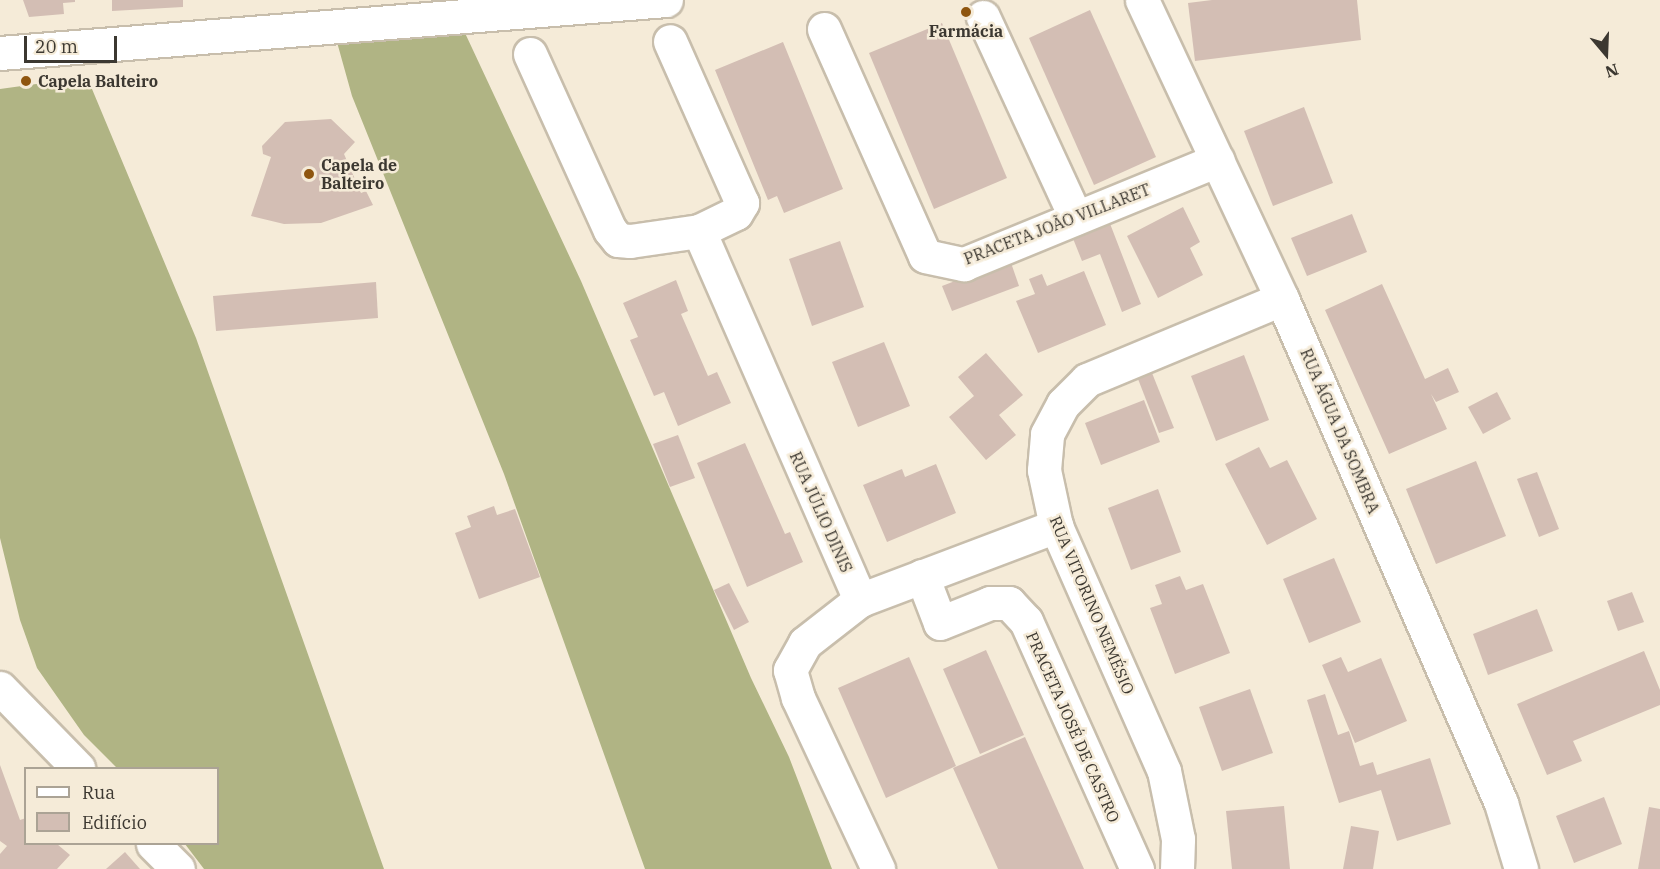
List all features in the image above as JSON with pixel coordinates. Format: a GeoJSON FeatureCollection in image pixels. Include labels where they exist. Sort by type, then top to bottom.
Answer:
{"type":"FeatureCollection","features":[{"type":"Feature","properties":{"kind":"street"},"geometry":{"type":"LineString","coordinates":[[0,53],[666,0]]}},
{"type":"Feature","properties":{"kind":"street","name":"RUA ÁGUA DA SOMBRA"},"geometry":{"type":"LineString","coordinates":[[1142,0],[1282,299],[1501,803],[1525,868]]}},
{"type":"Feature","properties":{"kind":"street"},"geometry":{"type":"LineString","coordinates":[[983,17],[1076,218]]}},
{"type":"Feature","properties":{"kind":"street","name":"PRACETA JOÃO VILLARET"},"geometry":{"type":"LineString","coordinates":[[825,29],[924,256],[964,264],[1216,160]]}},
{"type":"Feature","properties":{"kind":"street"},"geometry":{"type":"LineString","coordinates":[[530,54],[613,236],[624,242],[699,231],[736,213],[741,195],[670,41]]}},
{"type":"Feature","properties":{"kind":"street","name":"RUA JÚLIO DINIS"},"geometry":{"type":"LineString","coordinates":[[699,231],[860,600]]}},
{"type":"Feature","properties":{"kind":"street","name":"RUA VITORINO NEMÉSIO"},"geometry":{"type":"LineString","coordinates":[[1177,869],[1178,839],[1164,771],[1056,526],[1044,470],[1047,434],[1063,404],[1087,380],[1282,299]]}},
{"type":"Feature","properties":{"kind":"street"},"geometry":{"type":"LineString","coordinates":[[878,869],[798,698],[790,670],[805,643],[860,600],[1056,526]]}},
{"type":"Feature","properties":{"kind":"street","name":"PRACETA JOSÉ DE CASTRO"},"geometry":{"type":"LineString","coordinates":[[922,576],[940,623],[990,603],[1010,603],[1026,621],[1137,869]]}},
{"type":"Feature","properties":{"kind":"street"},"geometry":{"type":"LineString","coordinates":[[0,688],[77,767]]}},
{"type":"Feature","properties":{"kind":"street"},"geometry":{"type":"LineString","coordinates":[[155,845],[178,869]]}},
{"type":"Feature","properties":{"kind":"green space"},"geometry":{"type":"Polygon","coordinates":[[[465,33],[581,281],[751,678],[789,757],[832,869],[645,869],[504,474],[352,96],[335,35],[465,33]]]}},
{"type":"Feature","properties":{"kind":"green space"},"geometry":{"type":"Polygon","coordinates":[[[87,77],[196,338],[384,869],[204,869],[186,845],[219,845],[219,767],[116,767],[84,735],[37,668],[20,620],[0,538],[0,89],[87,77]]]}},
{"type":"Feature","properties":{"kind":"building"},"geometry":{"type":"Polygon","coordinates":[[[23,0],[75,0],[75,2],[63,3],[64,14],[29,17],[23,0]]]}},
{"type":"Feature","properties":{"kind":"building"},"geometry":{"type":"Polygon","coordinates":[[[112,0],[183,0],[183,7],[112,11],[112,0]]]}},
{"type":"Feature","properties":{"kind":"building"},"geometry":{"type":"Polygon","coordinates":[[[1212,0],[1357,0],[1361,40],[1195,61],[1188,3],[1212,0]]]}},
{"type":"Feature","properties":{"kind":"building"},"geometry":{"type":"Polygon","coordinates":[[[1090,10],[1156,157],[1094,185],[1029,38],[1090,10]]]}},
{"type":"Feature","properties":{"kind":"building"},"geometry":{"type":"Polygon","coordinates":[[[942,23],[1007,178],[934,209],[869,53],[942,23]]]}},
{"type":"Feature","properties":{"kind":"building"},"geometry":{"type":"Polygon","coordinates":[[[783,42],[843,189],[784,213],[777,196],[768,200],[715,70],[783,42]]]}},
{"type":"Feature","properties":{"kind":"building"},"geometry":{"type":"Polygon","coordinates":[[[1304,107],[1333,183],[1273,206],[1244,131],[1304,107]]]}},
{"type":"Feature","properties":{"kind":"building","name":"Capela de Balteiro"},"geometry":{"type":"Polygon","coordinates":[[[331,119],[355,142],[344,154],[361,193],[366,191],[373,205],[321,223],[284,224],[251,216],[271,157],[263,154],[262,146],[285,122],[331,119]]]}},
{"type":"Feature","properties":{"kind":"building"},"geometry":{"type":"Polygon","coordinates":[[[1183,207],[1200,242],[1190,248],[1203,275],[1158,298],[1127,236],[1183,207]]]}},
{"type":"Feature","properties":{"kind":"building"},"geometry":{"type":"Polygon","coordinates":[[[1352,214],[1367,252],[1307,276],[1291,238],[1352,214]]]}},
{"type":"Feature","properties":{"kind":"building"},"geometry":{"type":"Polygon","coordinates":[[[1109,221],[1141,304],[1122,312],[1100,254],[1082,261],[1072,236],[1109,221]]]}},
{"type":"Feature","properties":{"kind":"building"},"geometry":{"type":"Polygon","coordinates":[[[840,241],[864,307],[812,326],[789,259],[840,241]]]}},
{"type":"Feature","properties":{"kind":"building"},"geometry":{"type":"Polygon","coordinates":[[[1010,260],[1019,286],[952,311],[942,286],[1010,260]]]}},
{"type":"Feature","properties":{"kind":"building"},"geometry":{"type":"Polygon","coordinates":[[[1084,271],[1106,325],[1038,353],[1016,301],[1035,294],[1029,279],[1042,274],[1047,286],[1084,271]]]}},
{"type":"Feature","properties":{"kind":"building"},"geometry":{"type":"Polygon","coordinates":[[[676,280],[688,311],[681,314],[708,376],[717,372],[731,403],[678,426],[664,392],[654,396],[630,340],[638,337],[623,303],[676,280]]]}},
{"type":"Feature","properties":{"kind":"building"},"geometry":{"type":"Polygon","coordinates":[[[376,282],[378,318],[216,331],[213,296],[376,282]]]}},
{"type":"Feature","properties":{"kind":"building"},"geometry":{"type":"Polygon","coordinates":[[[1382,284],[1425,379],[1448,368],[1459,392],[1436,402],[1431,394],[1447,429],[1389,454],[1325,310],[1382,284]]]}},
{"type":"Feature","properties":{"kind":"building"},"geometry":{"type":"Polygon","coordinates":[[[884,342],[910,406],[858,427],[832,362],[884,342]]]}},
{"type":"Feature","properties":{"kind":"building"},"geometry":{"type":"Polygon","coordinates":[[[986,353],[1023,395],[999,415],[1016,435],[986,460],[949,417],[974,396],[958,377],[986,353]]]}},
{"type":"Feature","properties":{"kind":"building"},"geometry":{"type":"Polygon","coordinates":[[[1244,355],[1269,420],[1216,441],[1191,376],[1244,355]]]}},
{"type":"Feature","properties":{"kind":"building"},"geometry":{"type":"Polygon","coordinates":[[[1152,373],[1174,428],[1159,433],[1138,379],[1152,373]]]}},
{"type":"Feature","properties":{"kind":"building"},"geometry":{"type":"Polygon","coordinates":[[[1497,392],[1511,419],[1483,434],[1468,407],[1497,392]]]}},
{"type":"Feature","properties":{"kind":"building"},"geometry":{"type":"Polygon","coordinates":[[[1144,400],[1160,442],[1101,465],[1085,423],[1144,400]]]}},
{"type":"Feature","properties":{"kind":"building"},"geometry":{"type":"Polygon","coordinates":[[[678,435],[695,478],[670,487],[653,444],[678,435]]]}},
{"type":"Feature","properties":{"kind":"building"},"geometry":{"type":"Polygon","coordinates":[[[745,443],[785,534],[790,532],[803,562],[747,587],[697,463],[745,443]]]}},
{"type":"Feature","properties":{"kind":"building"},"geometry":{"type":"Polygon","coordinates":[[[1259,447],[1270,468],[1287,460],[1317,519],[1267,545],[1225,464],[1259,447]]]}},
{"type":"Feature","properties":{"kind":"building"},"geometry":{"type":"Polygon","coordinates":[[[1476,461],[1506,536],[1436,564],[1406,489],[1476,461]]]}},
{"type":"Feature","properties":{"kind":"building"},"geometry":{"type":"Polygon","coordinates":[[[936,464],[956,513],[887,542],[863,485],[902,469],[905,477],[936,464]]]}},
{"type":"Feature","properties":{"kind":"building"},"geometry":{"type":"Polygon","coordinates":[[[1537,472],[1559,529],[1539,537],[1517,479],[1537,472]]]}},
{"type":"Feature","properties":{"kind":"building"},"geometry":{"type":"Polygon","coordinates":[[[1158,489],[1181,552],[1131,570],[1108,508],[1158,489]]]}},
{"type":"Feature","properties":{"kind":"building"},"geometry":{"type":"Polygon","coordinates":[[[494,506],[497,515],[515,509],[540,577],[479,599],[455,533],[471,527],[467,516],[494,506]]]}},
{"type":"Feature","properties":{"kind":"building"},"geometry":{"type":"Polygon","coordinates":[[[1334,558],[1361,622],[1309,643],[1283,579],[1334,558]]]}},
{"type":"Feature","properties":{"kind":"building"},"geometry":{"type":"Polygon","coordinates":[[[1180,576],[1186,590],[1203,584],[1230,653],[1175,674],[1150,608],[1162,604],[1155,585],[1180,576]]]}},
{"type":"Feature","properties":{"kind":"building"},"geometry":{"type":"Polygon","coordinates":[[[729,583],[749,622],[734,630],[714,590],[729,583]]]}},
{"type":"Feature","properties":{"kind":"building"},"geometry":{"type":"Polygon","coordinates":[[[1632,592],[1644,622],[1618,631],[1607,601],[1632,592]]]}},
{"type":"Feature","properties":{"kind":"building"},"geometry":{"type":"Polygon","coordinates":[[[1537,609],[1553,651],[1488,675],[1473,634],[1537,609]]]}},
{"type":"Feature","properties":{"kind":"building"},"geometry":{"type":"Polygon","coordinates":[[[986,650],[1024,735],[980,754],[943,669],[986,650]]]}},
{"type":"Feature","properties":{"kind":"building"},"geometry":{"type":"Polygon","coordinates":[[[1644,651],[1660,690],[1660,705],[1573,741],[1582,761],[1547,775],[1517,704],[1644,651]]]}},
{"type":"Feature","properties":{"kind":"building"},"geometry":{"type":"Polygon","coordinates":[[[909,657],[956,766],[886,798],[838,688],[909,657]]]}},
{"type":"Feature","properties":{"kind":"building"},"geometry":{"type":"Polygon","coordinates":[[[1341,657],[1348,672],[1381,658],[1407,721],[1355,743],[1322,665],[1341,657]]]}},
{"type":"Feature","properties":{"kind":"building"},"geometry":{"type":"Polygon","coordinates":[[[1250,689],[1273,753],[1222,771],[1199,707],[1250,689]]]}},
{"type":"Feature","properties":{"kind":"building"},"geometry":{"type":"Polygon","coordinates":[[[1325,694],[1338,735],[1349,731],[1360,766],[1373,762],[1377,775],[1430,758],[1451,824],[1397,841],[1381,790],[1339,803],[1307,700],[1325,694]]]}},
{"type":"Feature","properties":{"kind":"building"},"geometry":{"type":"Polygon","coordinates":[[[1025,737],[1084,869],[998,869],[953,768],[1025,737]]]}},
{"type":"Feature","properties":{"kind":"building"},"geometry":{"type":"Polygon","coordinates":[[[0,765],[20,820],[24,819],[24,845],[58,845],[70,855],[57,869],[0,869],[0,854],[7,846],[0,841],[0,765]]]}},
{"type":"Feature","properties":{"kind":"building"},"geometry":{"type":"Polygon","coordinates":[[[1604,797],[1622,844],[1574,863],[1556,816],[1604,797]]]}},
{"type":"Feature","properties":{"kind":"building"},"geometry":{"type":"Polygon","coordinates":[[[1284,806],[1290,869],[1232,869],[1226,811],[1284,806]]]}},
{"type":"Feature","properties":{"kind":"building"},"geometry":{"type":"Polygon","coordinates":[[[1649,807],[1660,809],[1660,869],[1638,869],[1649,807]]]}},
{"type":"Feature","properties":{"kind":"building"},"geometry":{"type":"Polygon","coordinates":[[[1351,826],[1379,831],[1373,869],[1343,869],[1351,826]]]}},
{"type":"Feature","properties":{"kind":"building"},"geometry":{"type":"Polygon","coordinates":[[[125,852],[140,869],[106,869],[125,852]]]}},
{"type":"Feature","properties":{"kind":"place","name":"Farmácia"},"geometry":{"type":"Point","coordinates":[966,12]}},
{"type":"Feature","properties":{"kind":"place","name":"Capela Balteiro"},"geometry":{"type":"Point","coordinates":[26,81]}},
{"type":"Feature","properties":{"kind":"place","name":"Capela de Balteiro"},"geometry":{"type":"Point","coordinates":[309,174]}}]}
